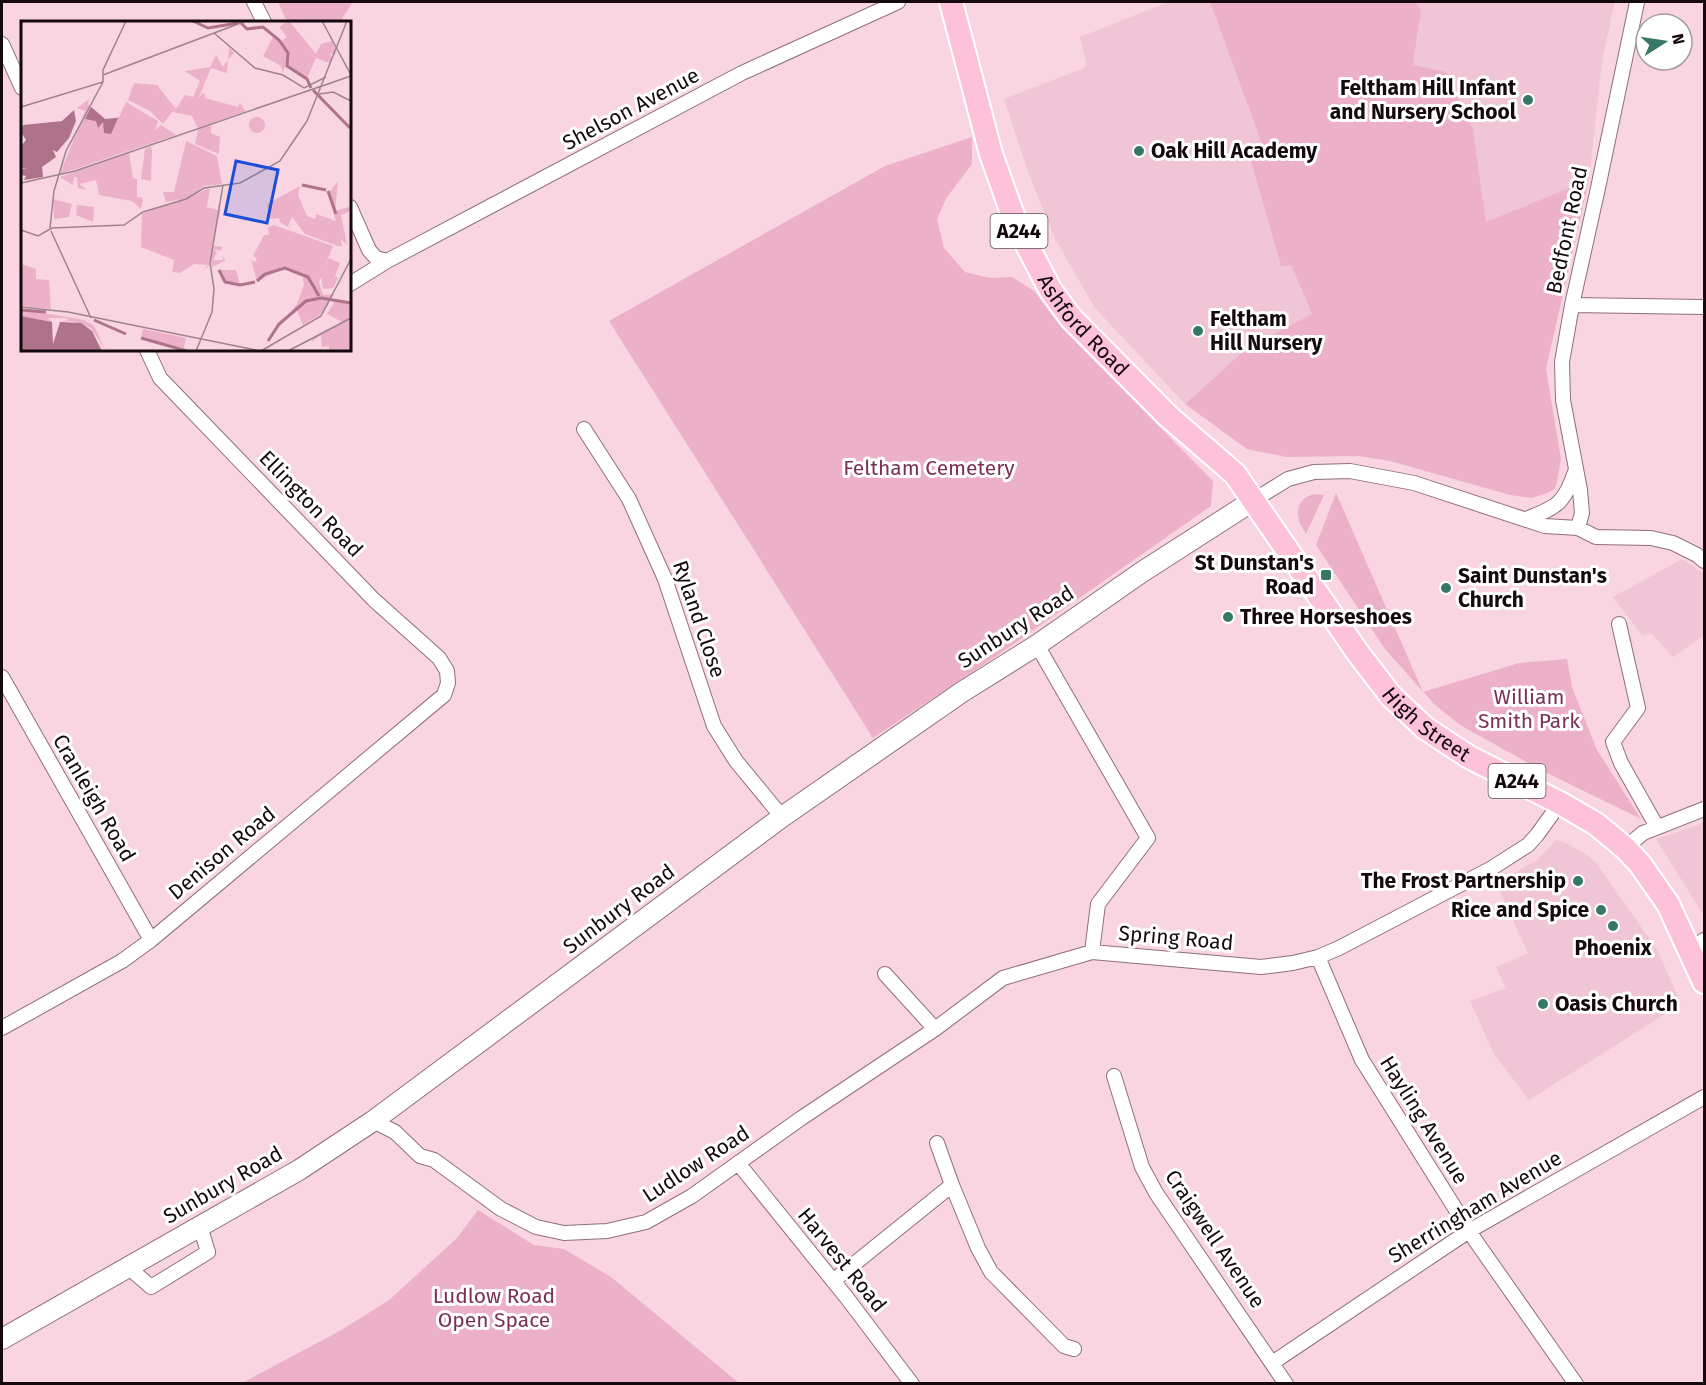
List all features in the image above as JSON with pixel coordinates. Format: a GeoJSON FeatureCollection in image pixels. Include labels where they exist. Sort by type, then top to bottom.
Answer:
{"type":"FeatureCollection","features":[{"type":"Feature","properties":{"kind":"main road","name":"Ashford Road"},"geometry":{"type":"LineString","coordinates":[[951,2],[974,94],[999,177],[1016,224],[1050,289],[1071,318],[1106,355],[1168,416],[1231,468],[1254,500]]}},
{"type":"Feature","properties":{"kind":"main road","name":"High Street"},"geometry":{"type":"LineString","coordinates":[[1254,500],[1358,653],[1391,696],[1425,728],[1469,757],[1560,803],[1596,825],[1625,848],[1640,864],[1697,944],[1704,982]]}},
{"type":"Feature","properties":{"kind":"street"},"geometry":{"type":"LineString","coordinates":[[254,2],[264,21]]}},
{"type":"Feature","properties":{"kind":"street","name":"Shelson Avenue"},"geometry":{"type":"LineString","coordinates":[[351,283],[387,261],[742,73],[898,2]]}},
{"type":"Feature","properties":{"kind":"street","name":"Bedfont Road"},"geometry":{"type":"LineString","coordinates":[[1576,470],[1563,400],[1565,337],[1637,2]]}},
{"type":"Feature","properties":{"kind":"street"},"geometry":{"type":"LineString","coordinates":[[2,44],[21,86]]}},
{"type":"Feature","properties":{"kind":"street"},"geometry":{"type":"LineString","coordinates":[[351,209],[369,250],[376,258],[387,261]]}},
{"type":"Feature","properties":{"kind":"street"},"geometry":{"type":"LineString","coordinates":[[1572,305],[1704,307]]}},
{"type":"Feature","properties":{"kind":"street","name":"Ellington Road"},"geometry":{"type":"LineString","coordinates":[[147,351],[160,378],[374,600],[439,658],[447,671],[448,682]]}},
{"type":"Feature","properties":{"kind":"street","name":"Ryland Close"},"geometry":{"type":"LineString","coordinates":[[584,429],[629,499],[664,579],[714,726],[736,761],[783,817]]}},
{"type":"Feature","properties":{"kind":"street"},"geometry":{"type":"LineString","coordinates":[[1526,519],[1549,510],[1560,502],[1569,489],[1576,470]]}},
{"type":"Feature","properties":{"kind":"street"},"geometry":{"type":"LineString","coordinates":[[1576,470],[1582,513],[1578,528]]}},
{"type":"Feature","properties":{"kind":"street"},"geometry":{"type":"LineString","coordinates":[[1254,500],[1287,479],[1314,472],[1350,471],[1414,483],[1545,526],[1578,528],[1596,537],[1651,537],[1673,543],[1704,561]]}},
{"type":"Feature","properties":{"kind":"street","name":"Sunbury Road"},"geometry":{"type":"LineString","coordinates":[[2,1339],[298,1170],[373,1121],[783,817],[962,692],[1254,500]]}},
{"type":"Feature","properties":{"kind":"street"},"geometry":{"type":"LineString","coordinates":[[1619,624],[1638,708],[1613,742],[1657,826]]}},
{"type":"Feature","properties":{"kind":"street","name":"Spring Road"},"geometry":{"type":"LineString","coordinates":[[1036,645],[1148,838],[1098,904],[1092,952],[1261,967],[1318,957],[1492,868],[1528,845],[1560,803]]}},
{"type":"Feature","properties":{"kind":"street","name":"Cranleigh Road"},"geometry":{"type":"LineString","coordinates":[[2,677],[151,940]]}},
{"type":"Feature","properties":{"kind":"street","name":"Denison Road"},"geometry":{"type":"LineString","coordinates":[[2,1028],[122,961],[151,940],[444,695],[448,682]]}},
{"type":"Feature","properties":{"kind":"street"},"geometry":{"type":"LineString","coordinates":[[1625,848],[1638,836],[1657,826],[1704,808]]}},
{"type":"Feature","properties":{"kind":"street","name":"Ludlow Road"},"geometry":{"type":"LineString","coordinates":[[373,1121],[395,1132],[420,1156],[434,1160],[501,1209],[536,1227],[564,1233],[607,1231],[646,1222],[692,1196],[800,1119],[935,1029],[1003,978],[1092,952]]}},
{"type":"Feature","properties":{"kind":"street","name":"Hayling Avenue"},"geometry":{"type":"LineString","coordinates":[[1318,957],[1362,1060],[1469,1231],[1576,1383]]}},
{"type":"Feature","properties":{"kind":"street"},"geometry":{"type":"LineString","coordinates":[[885,974],[935,1029]]}},
{"type":"Feature","properties":{"kind":"street","name":"Craigwell Avenue"},"geometry":{"type":"LineString","coordinates":[[1114,1076],[1142,1167],[1156,1193],[1286,1383]]}},
{"type":"Feature","properties":{"kind":"street","name":"Sherringham Avenue"},"geometry":{"type":"LineString","coordinates":[[1272,1363],[1469,1231],[1704,1097]]}},
{"type":"Feature","properties":{"kind":"street"},"geometry":{"type":"LineString","coordinates":[[937,1143],[978,1248],[991,1272],[1064,1346],[1074,1349]]}},
{"type":"Feature","properties":{"kind":"street","name":"Harvest Road"},"geometry":{"type":"LineString","coordinates":[[738,1163],[912,1383]]}},
{"type":"Feature","properties":{"kind":"street"},"geometry":{"type":"LineString","coordinates":[[833,1281],[952,1185]]}},
{"type":"Feature","properties":{"kind":"street"},"geometry":{"type":"LineString","coordinates":[[128,1267],[151,1287],[208,1252],[200,1226]]}},
{"type":"Feature","properties":{"kind":"shaded area","name":"Oak Hill Academy"},"geometry":{"type":"Polygon","coordinates":[[[1168,2],[1210,2],[1262,144],[1250,158],[1281,265],[1291,265],[1312,314],[1247,348],[1185,404],[1095,308],[1055,239],[1027,169],[1004,99],[1084,68],[1086,64],[1080,37],[1168,2]]]}},
{"type":"Feature","properties":{"kind":"shaded area","name":"Feltham Hill Infant and Nursery School"},"geometry":{"type":"Polygon","coordinates":[[[1416,2],[1615,2],[1602,61],[1589,180],[1486,223],[1473,129],[1413,66],[1421,11],[1416,2]]]}},
{"type":"Feature","properties":{"kind":"shaded area"},"geometry":{"type":"Polygon","coordinates":[[[1682,559],[1704,574],[1704,635],[1673,657],[1652,634],[1642,635],[1613,597],[1682,559]]]}},
{"type":"Feature","properties":{"kind":"shaded area"},"geometry":{"type":"Polygon","coordinates":[[[1704,823],[1704,916],[1656,839],[1704,823]]]}},
{"type":"Feature","properties":{"kind":"shaded area"},"geometry":{"type":"Polygon","coordinates":[[[1556,840],[1586,854],[1597,864],[1658,951],[1681,1004],[1529,1100],[1494,1054],[1470,1001],[1506,988],[1496,967],[1528,953],[1496,883],[1537,860],[1556,840]]]}},
{"type":"Feature","properties":{"kind":"green space"},"geometry":{"type":"Polygon","coordinates":[[[278,2],[353,2],[341,21],[287,21],[278,2]]]}},
{"type":"Feature","properties":{"kind":"green space"},"geometry":{"type":"Polygon","coordinates":[[[1210,2],[1416,2],[1421,11],[1413,65],[1446,72],[1473,129],[1486,222],[1589,180],[1546,369],[1561,459],[1555,488],[1550,492],[1532,498],[1510,495],[1390,461],[1359,456],[1286,457],[1247,449],[1185,404],[1247,348],[1312,314],[1291,265],[1281,266],[1250,158],[1262,144],[1210,2]]]}},
{"type":"Feature","properties":{"kind":"green space","name":"Feltham Cemetery"},"geometry":{"type":"Polygon","coordinates":[[[972,137],[972,164],[947,197],[937,219],[944,248],[965,272],[990,278],[1012,277],[1034,291],[1061,327],[1213,481],[1211,506],[992,659],[873,738],[609,321],[885,166],[972,137]]]}},
{"type":"Feature","properties":{"kind":"green space"},"geometry":{"type":"Polygon","coordinates":[[[1336,493],[1423,691],[1385,649],[1316,545],[1336,493]]]}},
{"type":"Feature","properties":{"kind":"green space"},"geometry":{"type":"Polygon","coordinates":[[[1315,494],[1324,495],[1306,534],[1301,526],[1298,511],[1306,497],[1315,494]]]}},
{"type":"Feature","properties":{"kind":"green space","name":"William Smith Park"},"geometry":{"type":"Polygon","coordinates":[[[1567,659],[1572,687],[1597,750],[1641,819],[1537,768],[1460,725],[1423,692],[1519,663],[1567,659]]]}},
{"type":"Feature","properties":{"kind":"green space","name":"Ludlow Road Open Space"},"geometry":{"type":"Polygon","coordinates":[[[478,1210],[534,1245],[564,1249],[611,1277],[739,1383],[242,1383],[336,1333],[388,1301],[457,1238],[478,1210]]]}},
{"type":"Feature","properties":{"kind":"place","name":"Feltham Hill Infant and Nursery School"},"geometry":{"type":"Point","coordinates":[1528,100]}},
{"type":"Feature","properties":{"kind":"place","name":"Oak Hill Academy"},"geometry":{"type":"Point","coordinates":[1139,151]}},
{"type":"Feature","properties":{"kind":"place","name":"Feltham Hill Nursery"},"geometry":{"type":"Point","coordinates":[1198,331]}},
{"type":"Feature","properties":{"kind":"place","name":"St Dunstan's Road"},"geometry":{"type":"Point","coordinates":[1326,575]}},
{"type":"Feature","properties":{"kind":"place","name":"Saint Dunstan's Church"},"geometry":{"type":"Point","coordinates":[1446,588]}},
{"type":"Feature","properties":{"kind":"place","name":"Three Horseshoes"},"geometry":{"type":"Point","coordinates":[1228,617]}},
{"type":"Feature","properties":{"kind":"place","name":"The Frost Partnership"},"geometry":{"type":"Point","coordinates":[1578,881]}},
{"type":"Feature","properties":{"kind":"place","name":"Rice and Spice"},"geometry":{"type":"Point","coordinates":[1601,910]}},
{"type":"Feature","properties":{"kind":"place","name":"Phoenix"},"geometry":{"type":"Point","coordinates":[1613,926]}},
{"type":"Feature","properties":{"kind":"place","name":"Oasis Church"},"geometry":{"type":"Point","coordinates":[1543,1004]}}]}
